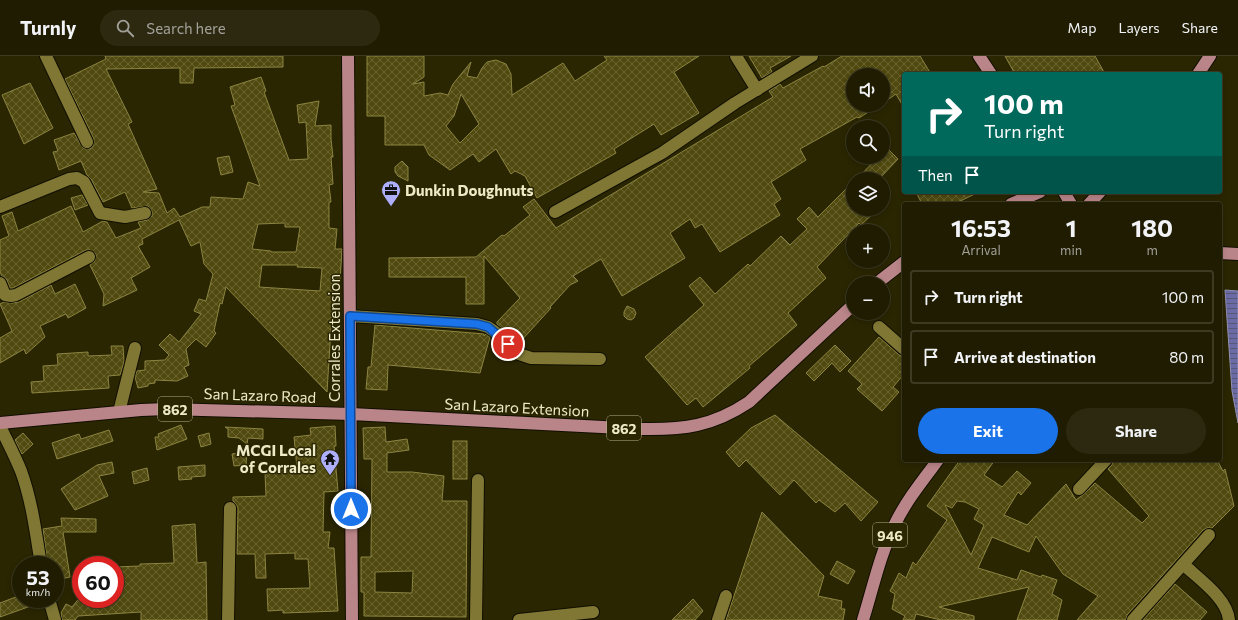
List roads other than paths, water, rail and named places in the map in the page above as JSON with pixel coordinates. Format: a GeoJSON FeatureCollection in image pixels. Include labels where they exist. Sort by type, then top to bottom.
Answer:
{"type":"FeatureCollection","features":[{"type":"Feature","properties":{"kind":"main road","name":"Corrales Extension"},"geometry":{"type":"LineString","coordinates":[[348,56],[352,620]]}},
{"type":"Feature","properties":{"kind":"main road"},"geometry":{"type":"LineString","coordinates":[[979,56],[989,72]]}},
{"type":"Feature","properties":{"kind":"main road"},"geometry":{"type":"LineString","coordinates":[[1199,72],[1210,56]]}},
{"type":"Feature","properties":{"kind":"main road"},"geometry":{"type":"LineString","coordinates":[[1016,202],[1035,194]]}},
{"type":"Feature","properties":{"kind":"main road"},"geometry":{"type":"LineString","coordinates":[[1091,202],[1098,194]]}},
{"type":"Feature","properties":{"kind":"main road"},"geometry":{"type":"LineString","coordinates":[[1222,253],[1238,254]]}},
{"type":"Feature","properties":{"kind":"main road"},"geometry":{"type":"LineString","coordinates":[[886,276],[902,264]]}},
{"type":"Feature","properties":{"kind":"main road","name":"San Lazaro Extension"},"geometry":{"type":"LineString","coordinates":[[351,414],[641,429],[681,429],[717,420],[749,402],[846,312]]}},
{"type":"Feature","properties":{"kind":"main road","name":"San Lazaro Road"},"geometry":{"type":"LineString","coordinates":[[0,425],[119,412],[167,409],[351,414]]}},
{"type":"Feature","properties":{"kind":"main road","name":"946"},"geometry":{"type":"LineString","coordinates":[[866,619],[886,546],[895,524],[906,504],[937,462]]}},
{"type":"Feature","properties":{"kind":"street"},"geometry":{"type":"LineString","coordinates":[[46,56],[87,142]]}},
{"type":"Feature","properties":{"kind":"street"},"geometry":{"type":"LineString","coordinates":[[736,56],[756,90]]}},
{"type":"Feature","properties":{"kind":"street"},"geometry":{"type":"LineString","coordinates":[[555,212],[662,153],[734,103],[812,56]]}},
{"type":"Feature","properties":{"kind":"street"},"geometry":{"type":"LineString","coordinates":[[0,207],[69,179],[77,178],[84,182],[100,213],[125,217],[144,213]]}},
{"type":"Feature","properties":{"kind":"street"},"geometry":{"type":"LineString","coordinates":[[0,283],[5,295],[16,295],[89,257]]}},
{"type":"Feature","properties":{"kind":"street"},"geometry":{"type":"LineString","coordinates":[[350,316],[477,324],[488,327],[498,334],[519,354],[531,358],[600,359]]}},
{"type":"Feature","properties":{"kind":"street"},"geometry":{"type":"LineString","coordinates":[[878,327],[902,347]]}},
{"type":"Feature","properties":{"kind":"street"},"geometry":{"type":"LineString","coordinates":[[119,412],[135,348]]}},
{"type":"Feature","properties":{"kind":"street"},"geometry":{"type":"LineString","coordinates":[[0,425],[21,471],[27,490],[40,556]]}},
{"type":"Feature","properties":{"kind":"street"},"geometry":{"type":"LineString","coordinates":[[1078,488],[1104,462]]}},
{"type":"Feature","properties":{"kind":"street"},"geometry":{"type":"LineString","coordinates":[[476,620],[478,480]]}},
{"type":"Feature","properties":{"kind":"street"},"geometry":{"type":"LineString","coordinates":[[228,620],[230,508]]}},
{"type":"Feature","properties":{"kind":"street"},"geometry":{"type":"LineString","coordinates":[[1133,620],[1209,535]]}},
{"type":"Feature","properties":{"kind":"street"},"geometry":{"type":"LineString","coordinates":[[1183,564],[1222,600],[1227,610],[1229,620]]}},
{"type":"Feature","properties":{"kind":"street"},"geometry":{"type":"LineString","coordinates":[[718,620],[726,596]]}},
{"type":"Feature","properties":{"kind":"street"},"geometry":{"type":"LineString","coordinates":[[52,608],[55,620]]}},
{"type":"Feature","properties":{"kind":"street"},"geometry":{"type":"LineString","coordinates":[[519,620],[593,612]]}},
{"type":"Feature","properties":{"kind":"water"},"geometry":{"type":"Polygon","coordinates":[[[1225,290],[1238,291],[1238,423],[1232,391],[1225,290]]]}},
{"type":"Feature","properties":{"kind":"place","name":"Dunkin Doughnuts"},"geometry":{"type":"Point","coordinates":[391,207]}},
{"type":"Feature","properties":{"kind":"place","name":"MCGI Local of Corrales"},"geometry":{"type":"Point","coordinates":[330,476]}}]}
